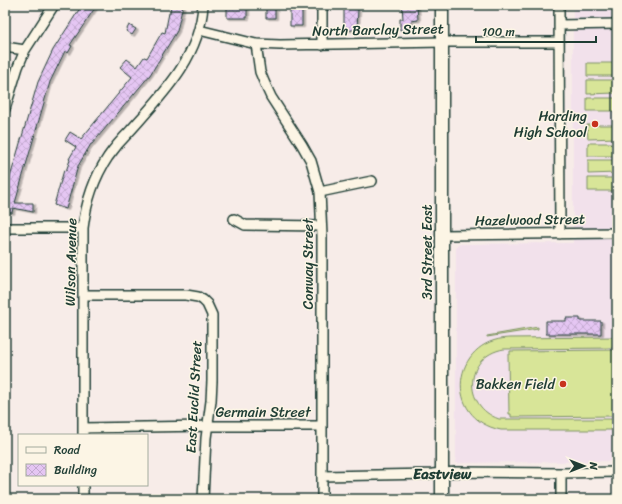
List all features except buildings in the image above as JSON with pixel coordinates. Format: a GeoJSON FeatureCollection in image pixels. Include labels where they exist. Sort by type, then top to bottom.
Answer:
{"type":"FeatureCollection","features":[{"type":"Feature","properties":{"kind":"street"},"geometry":{"type":"LineString","coordinates":[[5,109],[25,50],[54,5]]}},
{"type":"Feature","properties":{"kind":"street","name":"Wilson Avenue"},"geometry":{"type":"LineString","coordinates":[[83,432],[83,228],[87,206],[92,189],[108,157],[182,70],[195,44],[203,5]]}},
{"type":"Feature","properties":{"kind":"street"},"geometry":{"type":"LineString","coordinates":[[322,5],[322,45]]}},
{"type":"Feature","properties":{"kind":"street","name":"3rd Street East"},"geometry":{"type":"LineString","coordinates":[[442,5],[442,499]]}},
{"type":"Feature","properties":{"kind":"street"},"geometry":{"type":"LineString","coordinates":[[559,5],[560,234]]}},
{"type":"Feature","properties":{"kind":"street"},"geometry":{"type":"LineString","coordinates":[[559,25],[617,24]]}},
{"type":"Feature","properties":{"kind":"street","name":"North Barclay Street"},"geometry":{"type":"LineString","coordinates":[[199,30],[256,44],[322,45],[443,42],[559,42]]}},
{"type":"Feature","properties":{"kind":"street","name":"Conway Street"},"geometry":{"type":"LineString","coordinates":[[256,44],[260,72],[265,84],[311,161],[320,192],[322,499]]}},
{"type":"Feature","properties":{"kind":"street"},"geometry":{"type":"LineString","coordinates":[[5,46],[25,50]]}},
{"type":"Feature","properties":{"kind":"street"},"geometry":{"type":"LineString","coordinates":[[320,192],[372,181]]}},
{"type":"Feature","properties":{"kind":"street"},"geometry":{"type":"LineString","coordinates":[[234,219],[245,225],[321,226]]}},
{"type":"Feature","properties":{"kind":"street"},"geometry":{"type":"LineString","coordinates":[[5,228],[83,228]]}},
{"type":"Feature","properties":{"kind":"street","name":"Hazelwood Street"},"geometry":{"type":"LineString","coordinates":[[442,235],[617,233]]}},
{"type":"Feature","properties":{"kind":"street","name":"East Euclid Street"},"geometry":{"type":"LineString","coordinates":[[83,295],[186,295],[198,297],[207,304],[212,315],[212,381],[206,438],[203,499]]}},
{"type":"Feature","properties":{"kind":"street","name":"Germain Street"},"geometry":{"type":"LineString","coordinates":[[83,432],[208,426],[322,426]]}},
{"type":"Feature","properties":{"kind":"street"},"geometry":{"type":"LineString","coordinates":[[322,476],[442,474],[456,472],[617,472]]}},
{"type":"Feature","properties":{"kind":"street"},"geometry":{"type":"LineString","coordinates":[[561,473],[561,499]]}},
{"type":"Feature","properties":{"kind":"street"},"geometry":{"type":"LineString","coordinates":[[83,486],[83,499]]}},
{"type":"Feature","properties":{"kind":"shaded area","name":"Harding High School"},"geometry":{"type":"Polygon","coordinates":[[[573,5],[617,5],[617,461],[456,463],[456,247],[460,244],[573,243],[573,5]]]}},
{"type":"Feature","properties":{"kind":"green space"},"geometry":{"type":"Polygon","coordinates":[[[587,63],[615,63],[616,76],[587,76],[587,63]]]}},
{"type":"Feature","properties":{"kind":"green space"},"geometry":{"type":"Polygon","coordinates":[[[587,80],[615,80],[616,93],[587,94],[587,80]]]}},
{"type":"Feature","properties":{"kind":"green space"},"geometry":{"type":"Polygon","coordinates":[[[587,98],[616,98],[616,111],[587,111],[587,98]]]}},
{"type":"Feature","properties":{"kind":"green space"},"geometry":{"type":"Polygon","coordinates":[[[587,125],[616,125],[616,138],[588,139],[587,125]]]}},
{"type":"Feature","properties":{"kind":"green space"},"geometry":{"type":"Polygon","coordinates":[[[588,143],[616,143],[616,156],[588,156],[588,143]]]}},
{"type":"Feature","properties":{"kind":"green space"},"geometry":{"type":"Polygon","coordinates":[[[588,160],[616,160],[617,173],[588,174],[588,160]]]}},
{"type":"Feature","properties":{"kind":"green space"},"geometry":{"type":"Polygon","coordinates":[[[588,178],[616,178],[617,191],[588,191],[588,178]]]}},
{"type":"Feature","properties":{"kind":"green space"},"geometry":{"type":"Polygon","coordinates":[[[538,327],[538,329],[487,337],[487,336],[538,327]]]}},
{"type":"Feature","properties":{"kind":"green space"},"geometry":{"type":"Polygon","coordinates":[[[617,337],[617,348],[504,349],[491,353],[481,361],[475,371],[473,382],[474,393],[479,404],[487,413],[499,419],[617,419],[617,430],[501,430],[482,423],[470,411],[463,397],[462,381],[466,365],[475,352],[490,342],[509,338],[617,337]]]}},
{"type":"Feature","properties":{"kind":"green space","name":"Bakken Field"},"geometry":{"type":"Polygon","coordinates":[[[617,350],[617,416],[511,417],[511,414],[509,414],[508,355],[510,355],[510,351],[617,350]]]}},
{"type":"Feature","properties":{"kind":"place","name":"Harding High School"},"geometry":{"type":"Point","coordinates":[595,124]}},
{"type":"Feature","properties":{"kind":"place","name":"Bakken Field"},"geometry":{"type":"Point","coordinates":[563,384]}},
{"type":"Feature","properties":{"kind":"district","name":"Eastview"},"geometry":{"type":"Point","coordinates":[442,474]}}]}
